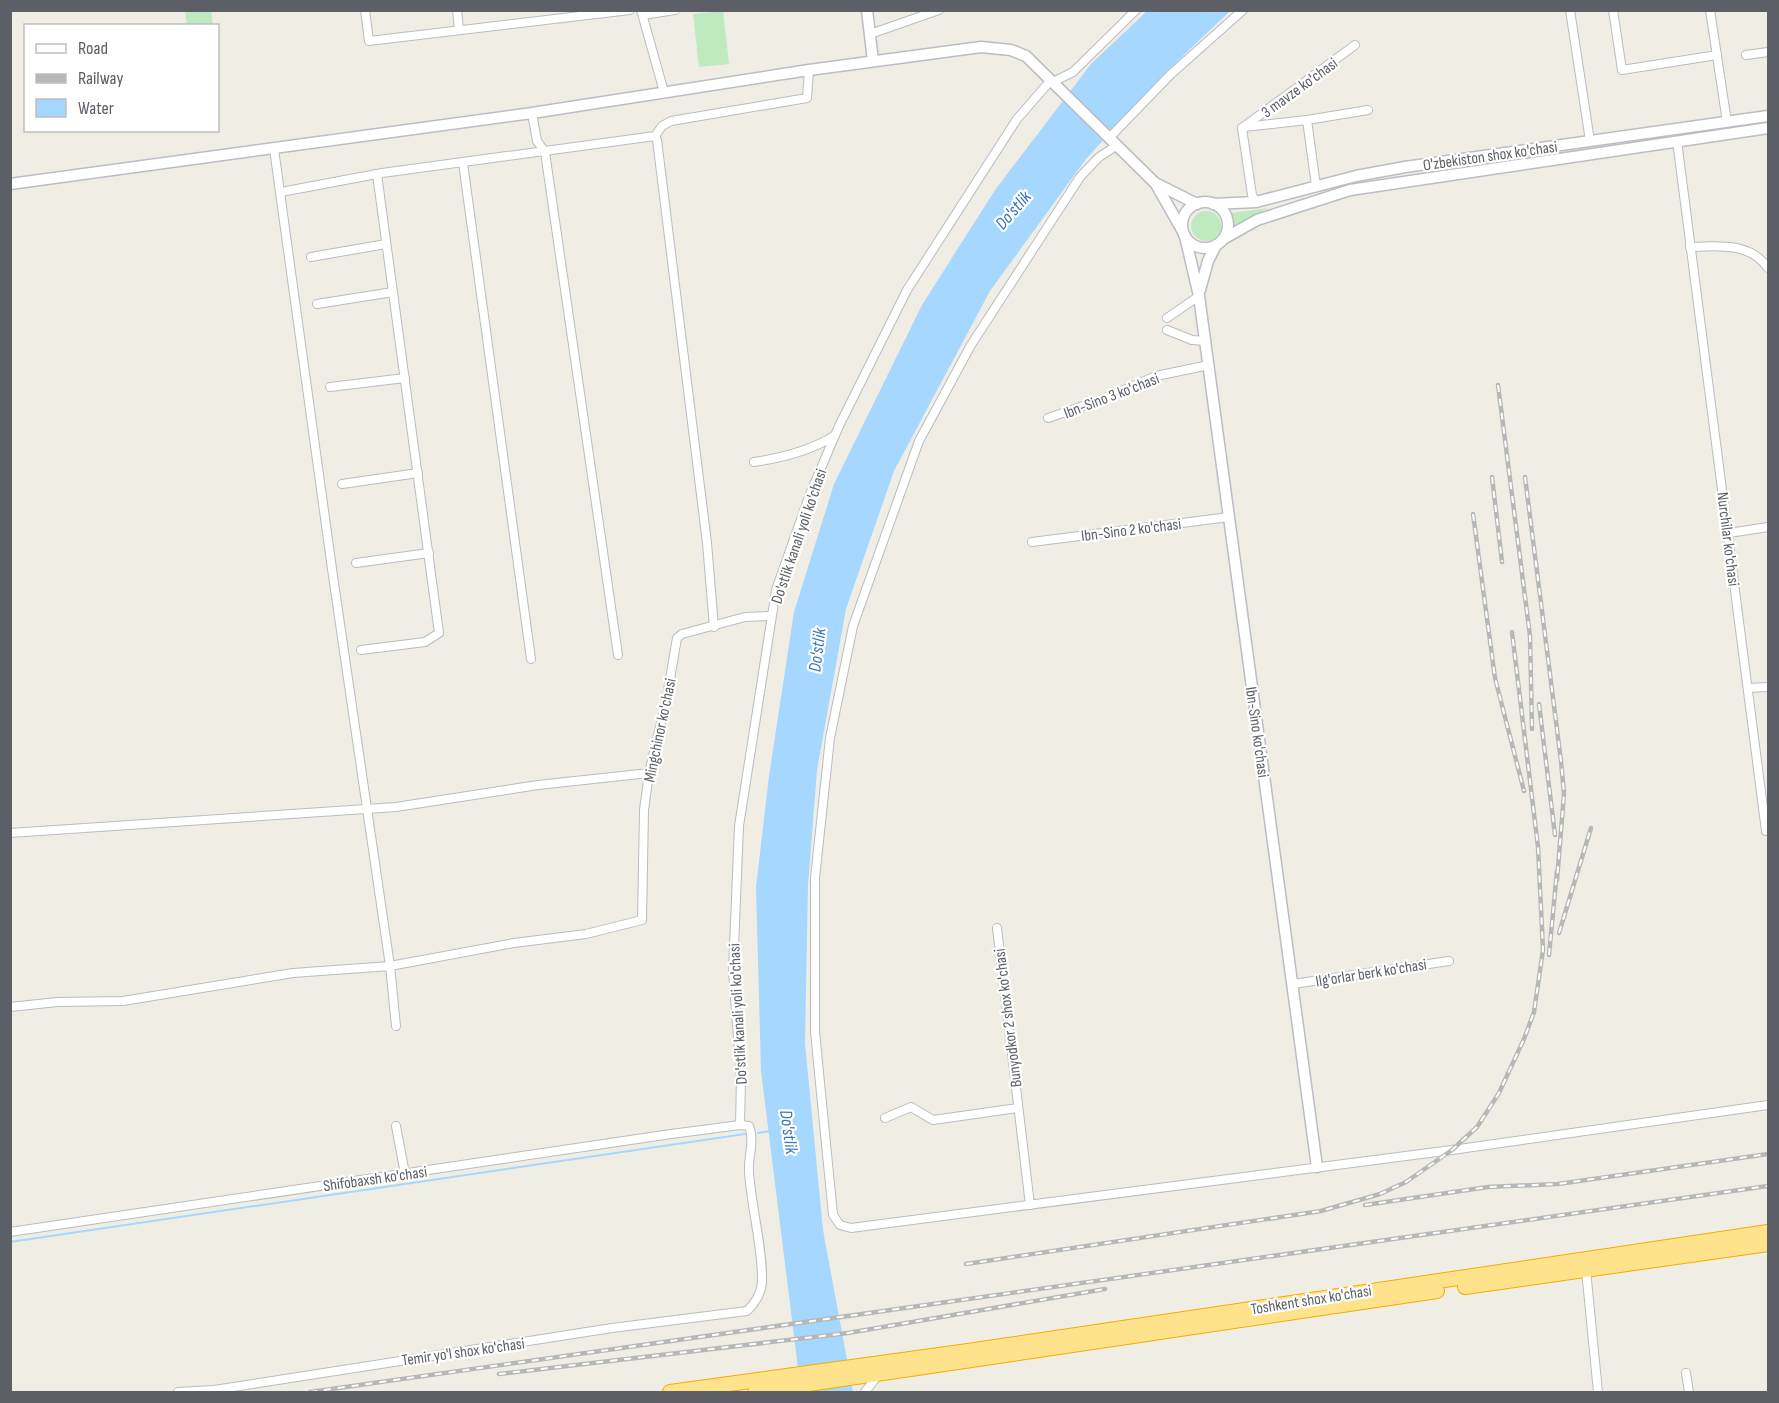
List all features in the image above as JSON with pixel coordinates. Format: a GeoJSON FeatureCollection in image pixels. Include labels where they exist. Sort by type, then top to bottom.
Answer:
{"type":"FeatureCollection","features":[{"type":"Feature","properties":{"kind":"highway","name":"Toshkent shox ko'chasi"},"geometry":{"type":"LineString","coordinates":[[854,1372],[878,1375],[1768,1232]]}},
{"type":"Feature","properties":{"kind":"highway","name":"Toshkent shox ko'chasi"},"geometry":{"type":"LineString","coordinates":[[854,1372],[968,1352],[1456,1283],[1586,1270],[1768,1244]]}},
{"type":"Feature","properties":{"kind":"highway"},"geometry":{"type":"LineString","coordinates":[[670,1392],[854,1372]]}},
{"type":"Feature","properties":{"kind":"highway"},"geometry":{"type":"LineString","coordinates":[[755,1392],[786,1381]]}},
{"type":"Feature","properties":{"kind":"main road"},"geometry":{"type":"LineString","coordinates":[[867,10],[873,61]]}},
{"type":"Feature","properties":{"kind":"main road"},"geometry":{"type":"LineString","coordinates":[[10,184],[532,113],[873,61],[981,47],[998,47],[1026,56],[1155,183],[1197,204],[1213,204],[1220,208],[1228,222],[1203,273],[1199,296]]}},
{"type":"Feature","properties":{"kind":"main road","name":"O'zbekiston shox ko'chasi"},"geometry":{"type":"LineString","coordinates":[[1213,204],[1256,202],[1316,186],[1405,167],[1768,116]]}},
{"type":"Feature","properties":{"kind":"main road","name":"O'zbekiston shox ko'chasi"},"geometry":{"type":"LineString","coordinates":[[1220,241],[1273,214],[1350,190],[1768,128]]}},
{"type":"Feature","properties":{"kind":"main road","name":"Ibn-Sino ko'chasi"},"geometry":{"type":"LineString","coordinates":[[1155,183],[1184,234],[1199,296],[1317,1167]]}},
{"type":"Feature","properties":{"kind":"main road"},"geometry":{"type":"LineString","coordinates":[[1197,204],[1185,215],[1184,234],[1195,246],[1209,248],[1220,241]]}},
{"type":"Feature","properties":{"kind":"street"},"geometry":{"type":"LineString","coordinates":[[365,10],[369,41],[551,14],[630,10]]}},
{"type":"Feature","properties":{"kind":"street"},"geometry":{"type":"LineString","coordinates":[[457,10],[459,29]]}},
{"type":"Feature","properties":{"kind":"street"},"geometry":{"type":"LineString","coordinates":[[664,92],[642,13],[675,10]]}},
{"type":"Feature","properties":{"kind":"street"},"geometry":{"type":"LineString","coordinates":[[870,34],[939,10]]}},
{"type":"Feature","properties":{"kind":"street","name":"Do'stlik kanali yoli ko'chasi"},"geometry":{"type":"LineString","coordinates":[[740,1125],[741,1078],[733,971],[739,826],[776,590],[835,435],[907,290],[1017,119],[1055,84],[1073,72],[1136,10]]}},
{"type":"Feature","properties":{"kind":"street"},"geometry":{"type":"LineString","coordinates":[[1243,10],[1170,75],[1080,177],[971,345],[920,441],[852,626],[830,738],[815,878],[815,1032],[833,1215],[840,1225],[851,1228],[1768,1105]]}},
{"type":"Feature","properties":{"kind":"street"},"geometry":{"type":"LineString","coordinates":[[1570,10],[1590,141]]}},
{"type":"Feature","properties":{"kind":"street"},"geometry":{"type":"LineString","coordinates":[[1613,10],[1622,70],[1716,55]]}},
{"type":"Feature","properties":{"kind":"street"},"geometry":{"type":"LineString","coordinates":[[1710,10],[1727,122]]}},
{"type":"Feature","properties":{"kind":"street","name":"3 mavze ko'chasi"},"geometry":{"type":"LineString","coordinates":[[1242,128],[1355,45]]}},
{"type":"Feature","properties":{"kind":"street"},"geometry":{"type":"LineString","coordinates":[[1746,55],[1768,52]]}},
{"type":"Feature","properties":{"kind":"street"},"geometry":{"type":"LineString","coordinates":[[281,192],[377,174],[655,136],[662,126],[671,121],[807,98],[809,70]]}},
{"type":"Feature","properties":{"kind":"street","name":"3 mavze ko'chasi"},"geometry":{"type":"LineString","coordinates":[[1242,128],[1368,110]]}},
{"type":"Feature","properties":{"kind":"street"},"geometry":{"type":"LineString","coordinates":[[532,113],[537,141],[545,152],[618,655]]}},
{"type":"Feature","properties":{"kind":"street","name":"3 mavze ko'chasi"},"geometry":{"type":"LineString","coordinates":[[1307,120],[1316,186]]}},
{"type":"Feature","properties":{"kind":"street"},"geometry":{"type":"LineString","coordinates":[[1242,128],[1252,195],[1256,202]]}},
{"type":"Feature","properties":{"kind":"street"},"geometry":{"type":"LineString","coordinates":[[655,136],[707,543],[714,627]]}},
{"type":"Feature","properties":{"kind":"street","name":"Nurchilar ko'chasi"},"geometry":{"type":"LineString","coordinates":[[1677,141],[1767,831]]}},
{"type":"Feature","properties":{"kind":"street"},"geometry":{"type":"LineString","coordinates":[[274,149],[390,966],[396,1026]]}},
{"type":"Feature","properties":{"kind":"street"},"geometry":{"type":"LineString","coordinates":[[463,163],[531,659]]}},
{"type":"Feature","properties":{"kind":"street"},"geometry":{"type":"LineString","coordinates":[[361,650],[425,642],[439,633],[377,174]]}},
{"type":"Feature","properties":{"kind":"street"},"geometry":{"type":"LineString","coordinates":[[311,257],[386,244]]}},
{"type":"Feature","properties":{"kind":"street"},"geometry":{"type":"LineString","coordinates":[[1690,247],[1741,249],[1756,255],[1768,267]]}},
{"type":"Feature","properties":{"kind":"street"},"geometry":{"type":"LineString","coordinates":[[316,304],[393,292]]}},
{"type":"Feature","properties":{"kind":"street"},"geometry":{"type":"LineString","coordinates":[[1167,318],[1199,296]]}},
{"type":"Feature","properties":{"kind":"street"},"geometry":{"type":"LineString","coordinates":[[1167,330],[1192,340],[1206,341]]}},
{"type":"Feature","properties":{"kind":"street","name":"Ibn-Sino 3 ko'chasi"},"geometry":{"type":"LineString","coordinates":[[1048,418],[1098,401],[1156,376],[1209,365]]}},
{"type":"Feature","properties":{"kind":"street"},"geometry":{"type":"LineString","coordinates":[[330,387],[405,378]]}},
{"type":"Feature","properties":{"kind":"street"},"geometry":{"type":"LineString","coordinates":[[754,462],[777,459],[810,448],[835,435]]}},
{"type":"Feature","properties":{"kind":"street"},"geometry":{"type":"LineString","coordinates":[[342,484],[418,473]]}},
{"type":"Feature","properties":{"kind":"street","name":"Ibn-Sino 2 ko'chasi"},"geometry":{"type":"LineString","coordinates":[[1032,542],[1229,517]]}},
{"type":"Feature","properties":{"kind":"street"},"geometry":{"type":"LineString","coordinates":[[1729,533],[1768,527]]}},
{"type":"Feature","properties":{"kind":"street"},"geometry":{"type":"LineString","coordinates":[[356,563],[429,554]]}},
{"type":"Feature","properties":{"kind":"street","name":"Mingchinor ko'chasi"},"geometry":{"type":"LineString","coordinates":[[390,966],[514,943],[586,934],[642,920],[644,810],[649,773],[666,702],[677,638],[682,634],[746,618],[771,616]]}},
{"type":"Feature","properties":{"kind":"street"},"geometry":{"type":"LineString","coordinates":[[1748,688],[1768,687]]}},
{"type":"Feature","properties":{"kind":"street"},"geometry":{"type":"LineString","coordinates":[[10,833],[368,809],[649,773]]}},
{"type":"Feature","properties":{"kind":"street","name":"Bunyodkor 2 shox ko'chasi"},"geometry":{"type":"LineString","coordinates":[[997,928],[1030,1205]]}},
{"type":"Feature","properties":{"kind":"street","name":"Ilg'orlar berk ko'chasi"},"geometry":{"type":"LineString","coordinates":[[1293,984],[1449,961]]}},
{"type":"Feature","properties":{"kind":"street"},"geometry":{"type":"LineString","coordinates":[[10,1007],[57,1002],[123,1001],[293,973],[390,966]]}},
{"type":"Feature","properties":{"kind":"street","name":"Bunyodkor 2 shox ko'chasi"},"geometry":{"type":"LineString","coordinates":[[885,1118],[911,1107],[933,1120],[1018,1108]]}},
{"type":"Feature","properties":{"kind":"street","name":"Shifobaxsh ko'chasi"},"geometry":{"type":"LineString","coordinates":[[10,1232],[740,1125]]}},
{"type":"Feature","properties":{"kind":"street","name":"Temir yo'l shox ko'chasi"},"geometry":{"type":"LineString","coordinates":[[178,1392],[214,1390],[612,1328],[747,1311],[756,1302],[762,1285],[749,1179],[748,1155],[753,1136],[749,1126],[740,1125]]}},
{"type":"Feature","properties":{"kind":"street"},"geometry":{"type":"LineString","coordinates":[[396,1126],[405,1174]]}},
{"type":"Feature","properties":{"kind":"street"},"geometry":{"type":"LineString","coordinates":[[1586,1270],[1598,1392]]}},
{"type":"Feature","properties":{"kind":"street"},"geometry":{"type":"LineString","coordinates":[[1686,1373],[1689,1392]]}},
{"type":"Feature","properties":{"kind":"street"},"geometry":{"type":"LineString","coordinates":[[865,1392],[878,1375]]}},
{"type":"Feature","properties":{"kind":"green space"},"geometry":{"type":"Polygon","coordinates":[[[185,11],[211,11],[213,24],[187,24],[185,11]]]}},
{"type":"Feature","properties":{"kind":"green space"},"geometry":{"type":"Polygon","coordinates":[[[723,11],[729,64],[699,67],[693,14],[723,11]]]}},
{"type":"Feature","properties":{"kind":"green space"},"geometry":{"type":"Polygon","coordinates":[[[1268,208],[1233,226],[1231,213],[1268,208]]]}},
{"type":"Feature","properties":{"kind":"green space"},"geometry":{"type":"Polygon","coordinates":[[[1206,211],[1217,215],[1221,226],[1217,237],[1206,241],[1195,237],[1191,226],[1195,215],[1206,211]]]}},
{"type":"Feature","properties":{"kind":"water","name":"Do'stlik"},"geometry":{"type":"Polygon","coordinates":[[[1147,11],[1230,11],[1165,73],[1086,159],[990,291],[894,471],[846,609],[817,770],[808,885],[805,1043],[823,1230],[853,1392],[801,1392],[761,1071],[756,887],[769,776],[794,612],[834,484],[922,305],[995,190],[1091,64],[1147,11]]]}},
{"type":"Feature","properties":{"kind":"waterway","name":"Do'stlik"},"geometry":{"type":"LineString","coordinates":[[758,1133],[771,1131]]}},
{"type":"Feature","properties":{"kind":"waterway"},"geometry":{"type":"LineString","coordinates":[[10,1242],[745,1134]]}},
{"type":"Feature","properties":{"kind":"railway"},"geometry":{"type":"LineString","coordinates":[[1498,385],[1530,636],[1532,729]]}},
{"type":"Feature","properties":{"kind":"railway"},"geometry":{"type":"LineString","coordinates":[[1492,477],[1502,562]]}},
{"type":"Feature","properties":{"kind":"railway"},"geometry":{"type":"LineString","coordinates":[[1525,477],[1564,794],[1557,880]]}},
{"type":"Feature","properties":{"kind":"railway"},"geometry":{"type":"LineString","coordinates":[[1473,514],[1495,678],[1524,791]]}},
{"type":"Feature","properties":{"kind":"railway"},"geometry":{"type":"LineString","coordinates":[[966,1264],[1321,1211],[1380,1194],[1406,1182],[1452,1150],[1477,1127],[1499,1093],[1524,1039],[1534,1012],[1543,950],[1538,847],[1512,632]]}},
{"type":"Feature","properties":{"kind":"railway"},"geometry":{"type":"LineString","coordinates":[[1539,704],[1555,835]]}},
{"type":"Feature","properties":{"kind":"railway"},"geometry":{"type":"LineString","coordinates":[[1559,933],[1591,828]]}},
{"type":"Feature","properties":{"kind":"railway"},"geometry":{"type":"LineString","coordinates":[[1549,955],[1557,871]]}},
{"type":"Feature","properties":{"kind":"railway"},"geometry":{"type":"LineString","coordinates":[[1365,1205],[1488,1187],[1558,1184],[1768,1154]]}},
{"type":"Feature","properties":{"kind":"railway"},"geometry":{"type":"LineString","coordinates":[[310,1392],[1768,1186]]}},
{"type":"Feature","properties":{"kind":"railway"},"geometry":{"type":"LineString","coordinates":[[499,1374],[848,1333],[1105,1289]]}}]}
